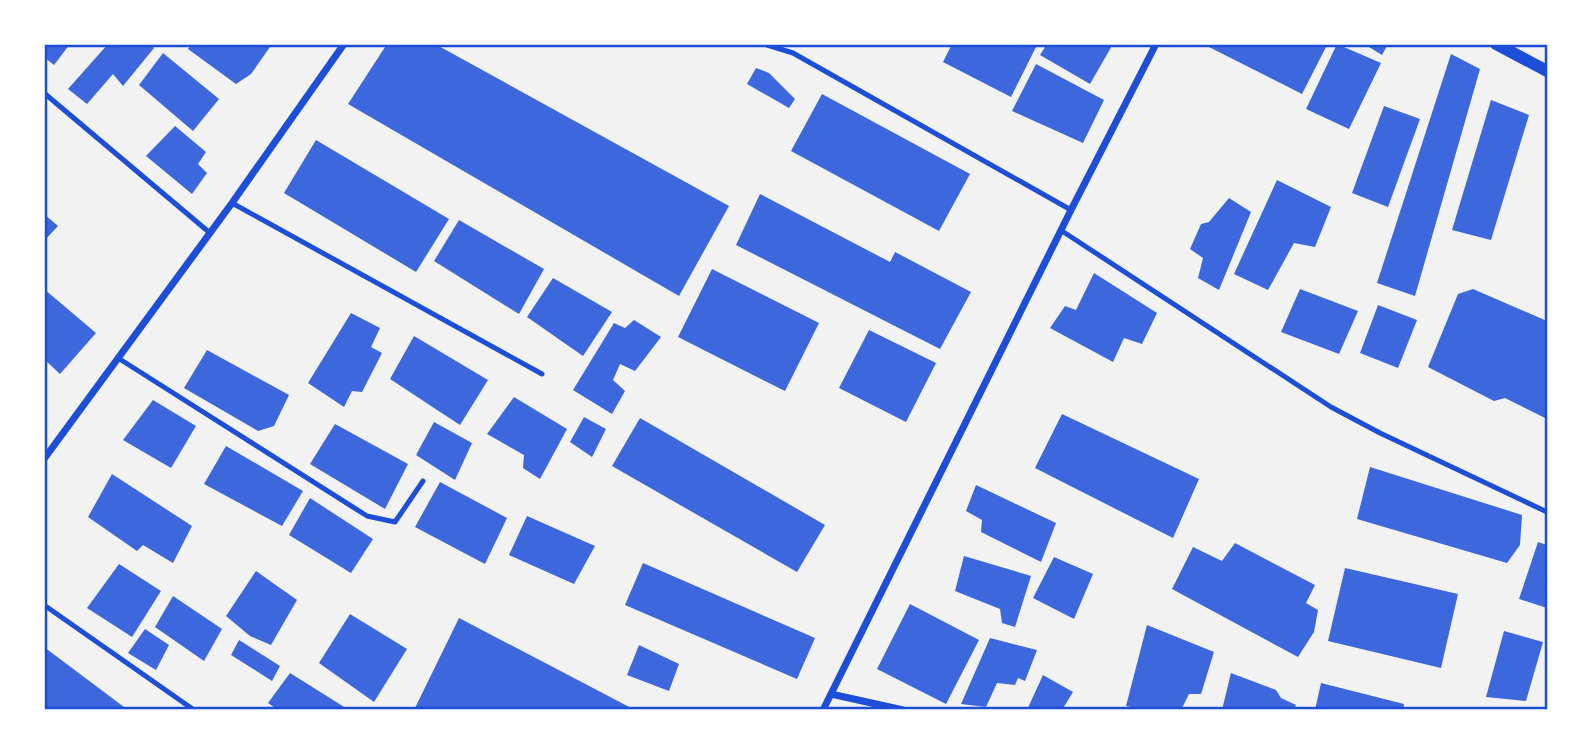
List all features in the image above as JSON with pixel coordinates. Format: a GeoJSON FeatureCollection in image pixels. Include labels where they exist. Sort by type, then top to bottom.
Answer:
{"type":"FeatureCollection","features":[{"type":"Feature","properties":{"kind":"street"},"geometry":{"type":"LineString","coordinates":[[44,459],[232,203],[344,44]]}},
{"type":"Feature","properties":{"kind":"street"},"geometry":{"type":"LineString","coordinates":[[823,710],[1156,44]]}},
{"type":"Feature","properties":{"kind":"street"},"geometry":{"type":"LineString","coordinates":[[1496,44],[1547,71]]}},
{"type":"Feature","properties":{"kind":"street"},"geometry":{"type":"LineString","coordinates":[[831,694],[903,710]]}},
{"type":"Feature","properties":{"kind":"lane"},"geometry":{"type":"LineString","coordinates":[[764,44],[793,53],[1071,210]]}},
{"type":"Feature","properties":{"kind":"lane"},"geometry":{"type":"LineString","coordinates":[[44,93],[210,233]]}},
{"type":"Feature","properties":{"kind":"lane"},"geometry":{"type":"LineString","coordinates":[[232,203],[542,374]]}},
{"type":"Feature","properties":{"kind":"lane"},"geometry":{"type":"LineString","coordinates":[[1062,231],[1331,407],[1547,512]]}},
{"type":"Feature","properties":{"kind":"lane"},"geometry":{"type":"LineString","coordinates":[[118,358],[367,516],[395,522],[423,481]]}},
{"type":"Feature","properties":{"kind":"lane"},"geometry":{"type":"LineString","coordinates":[[44,605],[194,710]]}},
{"type":"Feature","properties":{"kind":"building"},"geometry":{"type":"Polygon","coordinates":[[[44,44],[70,44],[54,65],[44,57],[44,44]]]}},
{"type":"Feature","properties":{"kind":"building"},"geometry":{"type":"Polygon","coordinates":[[[108,44],[149,44],[154,48],[123,86],[113,74],[87,104],[68,89],[108,44]]]}},
{"type":"Feature","properties":{"kind":"building"},"geometry":{"type":"Polygon","coordinates":[[[191,44],[265,44],[270,47],[251,74],[236,84],[188,49],[191,44]]]}},
{"type":"Feature","properties":{"kind":"building"},"geometry":{"type":"Polygon","coordinates":[[[387,44],[435,44],[729,206],[679,296],[348,104],[387,44]]]}},
{"type":"Feature","properties":{"kind":"building"},"geometry":{"type":"Polygon","coordinates":[[[952,44],[1037,45],[1011,97],[943,62],[952,44]]]}},
{"type":"Feature","properties":{"kind":"building"},"geometry":{"type":"Polygon","coordinates":[[[1047,44],[1113,44],[1090,84],[1040,55],[1047,44]]]}},
{"type":"Feature","properties":{"kind":"building"},"geometry":{"type":"Polygon","coordinates":[[[1203,44],[1325,44],[1327,45],[1302,94],[1203,44]]]}},
{"type":"Feature","properties":{"kind":"building"},"geometry":{"type":"Polygon","coordinates":[[[1337,44],[1381,63],[1349,129],[1306,109],[1337,44]]]}},
{"type":"Feature","properties":{"kind":"building"},"geometry":{"type":"Polygon","coordinates":[[[1364,44],[1388,44],[1382,55],[1364,44]]]}},
{"type":"Feature","properties":{"kind":"building"},"geometry":{"type":"Polygon","coordinates":[[[163,53],[219,99],[193,131],[139,85],[163,53]]]}},
{"type":"Feature","properties":{"kind":"building"},"geometry":{"type":"Polygon","coordinates":[[[1451,54],[1480,69],[1415,296],[1377,283],[1451,54]]]}},
{"type":"Feature","properties":{"kind":"building"},"geometry":{"type":"Polygon","coordinates":[[[1036,64],[1104,100],[1083,143],[1012,111],[1036,64]]]}},
{"type":"Feature","properties":{"kind":"building"},"geometry":{"type":"Polygon","coordinates":[[[756,68],[769,73],[795,99],[789,108],[747,84],[756,68]]]}},
{"type":"Feature","properties":{"kind":"building"},"geometry":{"type":"Polygon","coordinates":[[[822,94],[970,174],[939,231],[791,151],[822,94]]]}},
{"type":"Feature","properties":{"kind":"building"},"geometry":{"type":"Polygon","coordinates":[[[1491,100],[1529,115],[1491,240],[1452,230],[1491,100]]]}},
{"type":"Feature","properties":{"kind":"building"},"geometry":{"type":"Polygon","coordinates":[[[1384,106],[1420,119],[1388,207],[1352,193],[1384,106]]]}},
{"type":"Feature","properties":{"kind":"building"},"geometry":{"type":"Polygon","coordinates":[[[175,126],[206,152],[198,164],[207,173],[192,194],[146,156],[175,126]]]}},
{"type":"Feature","properties":{"kind":"building"},"geometry":{"type":"Polygon","coordinates":[[[316,140],[449,219],[416,272],[284,193],[316,140]]]}},
{"type":"Feature","properties":{"kind":"building"},"geometry":{"type":"Polygon","coordinates":[[[1277,180],[1331,207],[1315,247],[1294,243],[1268,290],[1234,274],[1277,180]]]}},
{"type":"Feature","properties":{"kind":"building"},"geometry":{"type":"Polygon","coordinates":[[[760,194],[890,262],[895,252],[971,292],[940,349],[736,245],[760,194]]]}},
{"type":"Feature","properties":{"kind":"building"},"geometry":{"type":"Polygon","coordinates":[[[1229,198],[1251,212],[1219,290],[1198,278],[1203,258],[1190,249],[1201,224],[1209,222],[1229,198]]]}},
{"type":"Feature","properties":{"kind":"building"},"geometry":{"type":"Polygon","coordinates":[[[44,214],[58,226],[44,241],[44,214]]]}},
{"type":"Feature","properties":{"kind":"building"},"geometry":{"type":"Polygon","coordinates":[[[459,220],[544,269],[519,314],[434,261],[459,220]]]}},
{"type":"Feature","properties":{"kind":"building"},"geometry":{"type":"Polygon","coordinates":[[[712,269],[819,323],[785,391],[678,337],[712,269]]]}},
{"type":"Feature","properties":{"kind":"building"},"geometry":{"type":"Polygon","coordinates":[[[1094,273],[1157,313],[1142,344],[1124,338],[1113,362],[1050,328],[1065,306],[1076,310],[1094,273]]]}},
{"type":"Feature","properties":{"kind":"building"},"geometry":{"type":"Polygon","coordinates":[[[553,278],[612,312],[583,356],[527,317],[553,278]]]}},
{"type":"Feature","properties":{"kind":"building"},"geometry":{"type":"Polygon","coordinates":[[[44,289],[96,333],[60,374],[44,359],[44,289]]]}},
{"type":"Feature","properties":{"kind":"building"},"geometry":{"type":"Polygon","coordinates":[[[1300,289],[1358,311],[1339,354],[1281,332],[1300,289]]]}},
{"type":"Feature","properties":{"kind":"building"},"geometry":{"type":"Polygon","coordinates":[[[1473,289],[1547,321],[1547,419],[1505,398],[1494,401],[1428,367],[1458,294],[1473,289]]]}},
{"type":"Feature","properties":{"kind":"building"},"geometry":{"type":"Polygon","coordinates":[[[1378,305],[1417,320],[1398,368],[1360,353],[1378,305]]]}},
{"type":"Feature","properties":{"kind":"building"},"geometry":{"type":"Polygon","coordinates":[[[351,313],[380,328],[371,347],[382,353],[362,392],[352,391],[344,407],[308,383],[351,313]]]}},
{"type":"Feature","properties":{"kind":"building"},"geometry":{"type":"Polygon","coordinates":[[[634,320],[661,337],[635,371],[620,364],[613,380],[625,391],[612,414],[573,390],[614,323],[625,328],[634,320]]]}},
{"type":"Feature","properties":{"kind":"building"},"geometry":{"type":"Polygon","coordinates":[[[869,330],[936,363],[906,422],[839,388],[869,330]]]}},
{"type":"Feature","properties":{"kind":"building"},"geometry":{"type":"Polygon","coordinates":[[[414,336],[488,380],[460,425],[390,379],[414,336]]]}},
{"type":"Feature","properties":{"kind":"building"},"geometry":{"type":"Polygon","coordinates":[[[207,350],[289,395],[274,426],[258,431],[184,388],[207,350]]]}},
{"type":"Feature","properties":{"kind":"building"},"geometry":{"type":"Polygon","coordinates":[[[514,397],[567,429],[540,479],[523,468],[524,455],[487,434],[514,397]]]}},
{"type":"Feature","properties":{"kind":"building"},"geometry":{"type":"Polygon","coordinates":[[[153,400],[196,426],[171,468],[123,440],[153,400]]]}},
{"type":"Feature","properties":{"kind":"building"},"geometry":{"type":"Polygon","coordinates":[[[1062,414],[1199,479],[1173,538],[1035,468],[1062,414]]]}},
{"type":"Feature","properties":{"kind":"building"},"geometry":{"type":"Polygon","coordinates":[[[584,417],[606,429],[592,457],[570,442],[584,417]]]}},
{"type":"Feature","properties":{"kind":"building"},"geometry":{"type":"Polygon","coordinates":[[[640,418],[825,525],[797,572],[612,466],[640,418]]]}},
{"type":"Feature","properties":{"kind":"building"},"geometry":{"type":"Polygon","coordinates":[[[434,422],[472,443],[455,480],[416,455],[434,422]]]}},
{"type":"Feature","properties":{"kind":"building"},"geometry":{"type":"Polygon","coordinates":[[[335,424],[408,464],[385,509],[310,464],[335,424]]]}},
{"type":"Feature","properties":{"kind":"building"},"geometry":{"type":"Polygon","coordinates":[[[226,446],[303,491],[282,526],[204,484],[226,446]]]}},
{"type":"Feature","properties":{"kind":"building"},"geometry":{"type":"Polygon","coordinates":[[[1370,467],[1522,515],[1520,545],[1507,563],[1357,519],[1370,467]]]}},
{"type":"Feature","properties":{"kind":"building"},"geometry":{"type":"Polygon","coordinates":[[[112,474],[192,526],[173,563],[143,545],[137,551],[88,517],[112,474]]]}},
{"type":"Feature","properties":{"kind":"building"},"geometry":{"type":"Polygon","coordinates":[[[440,482],[507,518],[485,564],[415,527],[440,482]]]}},
{"type":"Feature","properties":{"kind":"building"},"geometry":{"type":"Polygon","coordinates":[[[976,485],[1056,523],[1041,562],[981,532],[982,520],[966,511],[976,485]]]}},
{"type":"Feature","properties":{"kind":"building"},"geometry":{"type":"Polygon","coordinates":[[[310,498],[373,539],[351,573],[289,535],[310,498]]]}},
{"type":"Feature","properties":{"kind":"building"},"geometry":{"type":"Polygon","coordinates":[[[527,516],[595,546],[574,584],[509,555],[527,516]]]}},
{"type":"Feature","properties":{"kind":"building"},"geometry":{"type":"Polygon","coordinates":[[[1538,542],[1547,545],[1547,608],[1519,599],[1538,542]]]}},
{"type":"Feature","properties":{"kind":"building"},"geometry":{"type":"Polygon","coordinates":[[[1235,543],[1315,585],[1306,603],[1318,610],[1314,632],[1298,657],[1172,589],[1193,547],[1222,561],[1235,543]]]}},
{"type":"Feature","properties":{"kind":"building"},"geometry":{"type":"Polygon","coordinates":[[[964,556],[1031,576],[1015,627],[1002,623],[1000,609],[955,591],[964,556]]]}},
{"type":"Feature","properties":{"kind":"building"},"geometry":{"type":"Polygon","coordinates":[[[1054,557],[1093,574],[1074,619],[1033,598],[1054,557]]]}},
{"type":"Feature","properties":{"kind":"building"},"geometry":{"type":"Polygon","coordinates":[[[643,563],[815,638],[797,679],[625,605],[643,563]]]}},
{"type":"Feature","properties":{"kind":"building"},"geometry":{"type":"Polygon","coordinates":[[[119,564],[161,591],[132,637],[87,608],[119,564]]]}},
{"type":"Feature","properties":{"kind":"building"},"geometry":{"type":"Polygon","coordinates":[[[1345,568],[1458,594],[1441,668],[1328,641],[1345,568]]]}},
{"type":"Feature","properties":{"kind":"building"},"geometry":{"type":"Polygon","coordinates":[[[256,571],[297,600],[271,645],[250,636],[226,616],[256,571]]]}},
{"type":"Feature","properties":{"kind":"building"},"geometry":{"type":"Polygon","coordinates":[[[173,596],[222,629],[204,661],[155,627],[173,596]]]}},
{"type":"Feature","properties":{"kind":"building"},"geometry":{"type":"Polygon","coordinates":[[[910,604],[979,640],[946,704],[877,669],[910,604]]]}},
{"type":"Feature","properties":{"kind":"building"},"geometry":{"type":"Polygon","coordinates":[[[350,614],[407,649],[374,702],[319,663],[350,614]]]}},
{"type":"Feature","properties":{"kind":"building"},"geometry":{"type":"Polygon","coordinates":[[[459,618],[635,710],[414,710],[459,618]]]}},
{"type":"Feature","properties":{"kind":"building"},"geometry":{"type":"Polygon","coordinates":[[[1147,625],[1214,652],[1201,694],[1189,694],[1181,710],[1146,710],[1126,706],[1147,625]]]}},
{"type":"Feature","properties":{"kind":"building"},"geometry":{"type":"Polygon","coordinates":[[[145,629],[169,645],[156,670],[128,653],[145,629]]]}},
{"type":"Feature","properties":{"kind":"building"},"geometry":{"type":"Polygon","coordinates":[[[1504,631],[1543,642],[1526,701],[1486,697],[1504,631]]]}},
{"type":"Feature","properties":{"kind":"building"},"geometry":{"type":"Polygon","coordinates":[[[990,638],[1037,650],[1025,681],[1018,678],[1015,685],[997,683],[986,707],[961,704],[990,638]]]}},
{"type":"Feature","properties":{"kind":"building"},"geometry":{"type":"Polygon","coordinates":[[[239,640],[280,666],[272,681],[231,655],[239,640]]]}},
{"type":"Feature","properties":{"kind":"building"},"geometry":{"type":"Polygon","coordinates":[[[639,645],[679,664],[669,691],[627,675],[639,645]]]}},
{"type":"Feature","properties":{"kind":"building"},"geometry":{"type":"Polygon","coordinates":[[[44,647],[128,710],[44,710],[44,647]]]}},
{"type":"Feature","properties":{"kind":"building"},"geometry":{"type":"Polygon","coordinates":[[[290,673],[349,710],[278,710],[268,703],[290,673]]]}},
{"type":"Feature","properties":{"kind":"building"},"geometry":{"type":"Polygon","coordinates":[[[1231,673],[1276,690],[1281,698],[1296,705],[1294,710],[1222,710],[1231,673]]]}},
{"type":"Feature","properties":{"kind":"building"},"geometry":{"type":"Polygon","coordinates":[[[1043,675],[1073,692],[1062,710],[1027,710],[1043,675]]]}},
{"type":"Feature","properties":{"kind":"building"},"geometry":{"type":"Polygon","coordinates":[[[1321,683],[1404,704],[1403,710],[1315,710],[1321,683]]]}}]}
